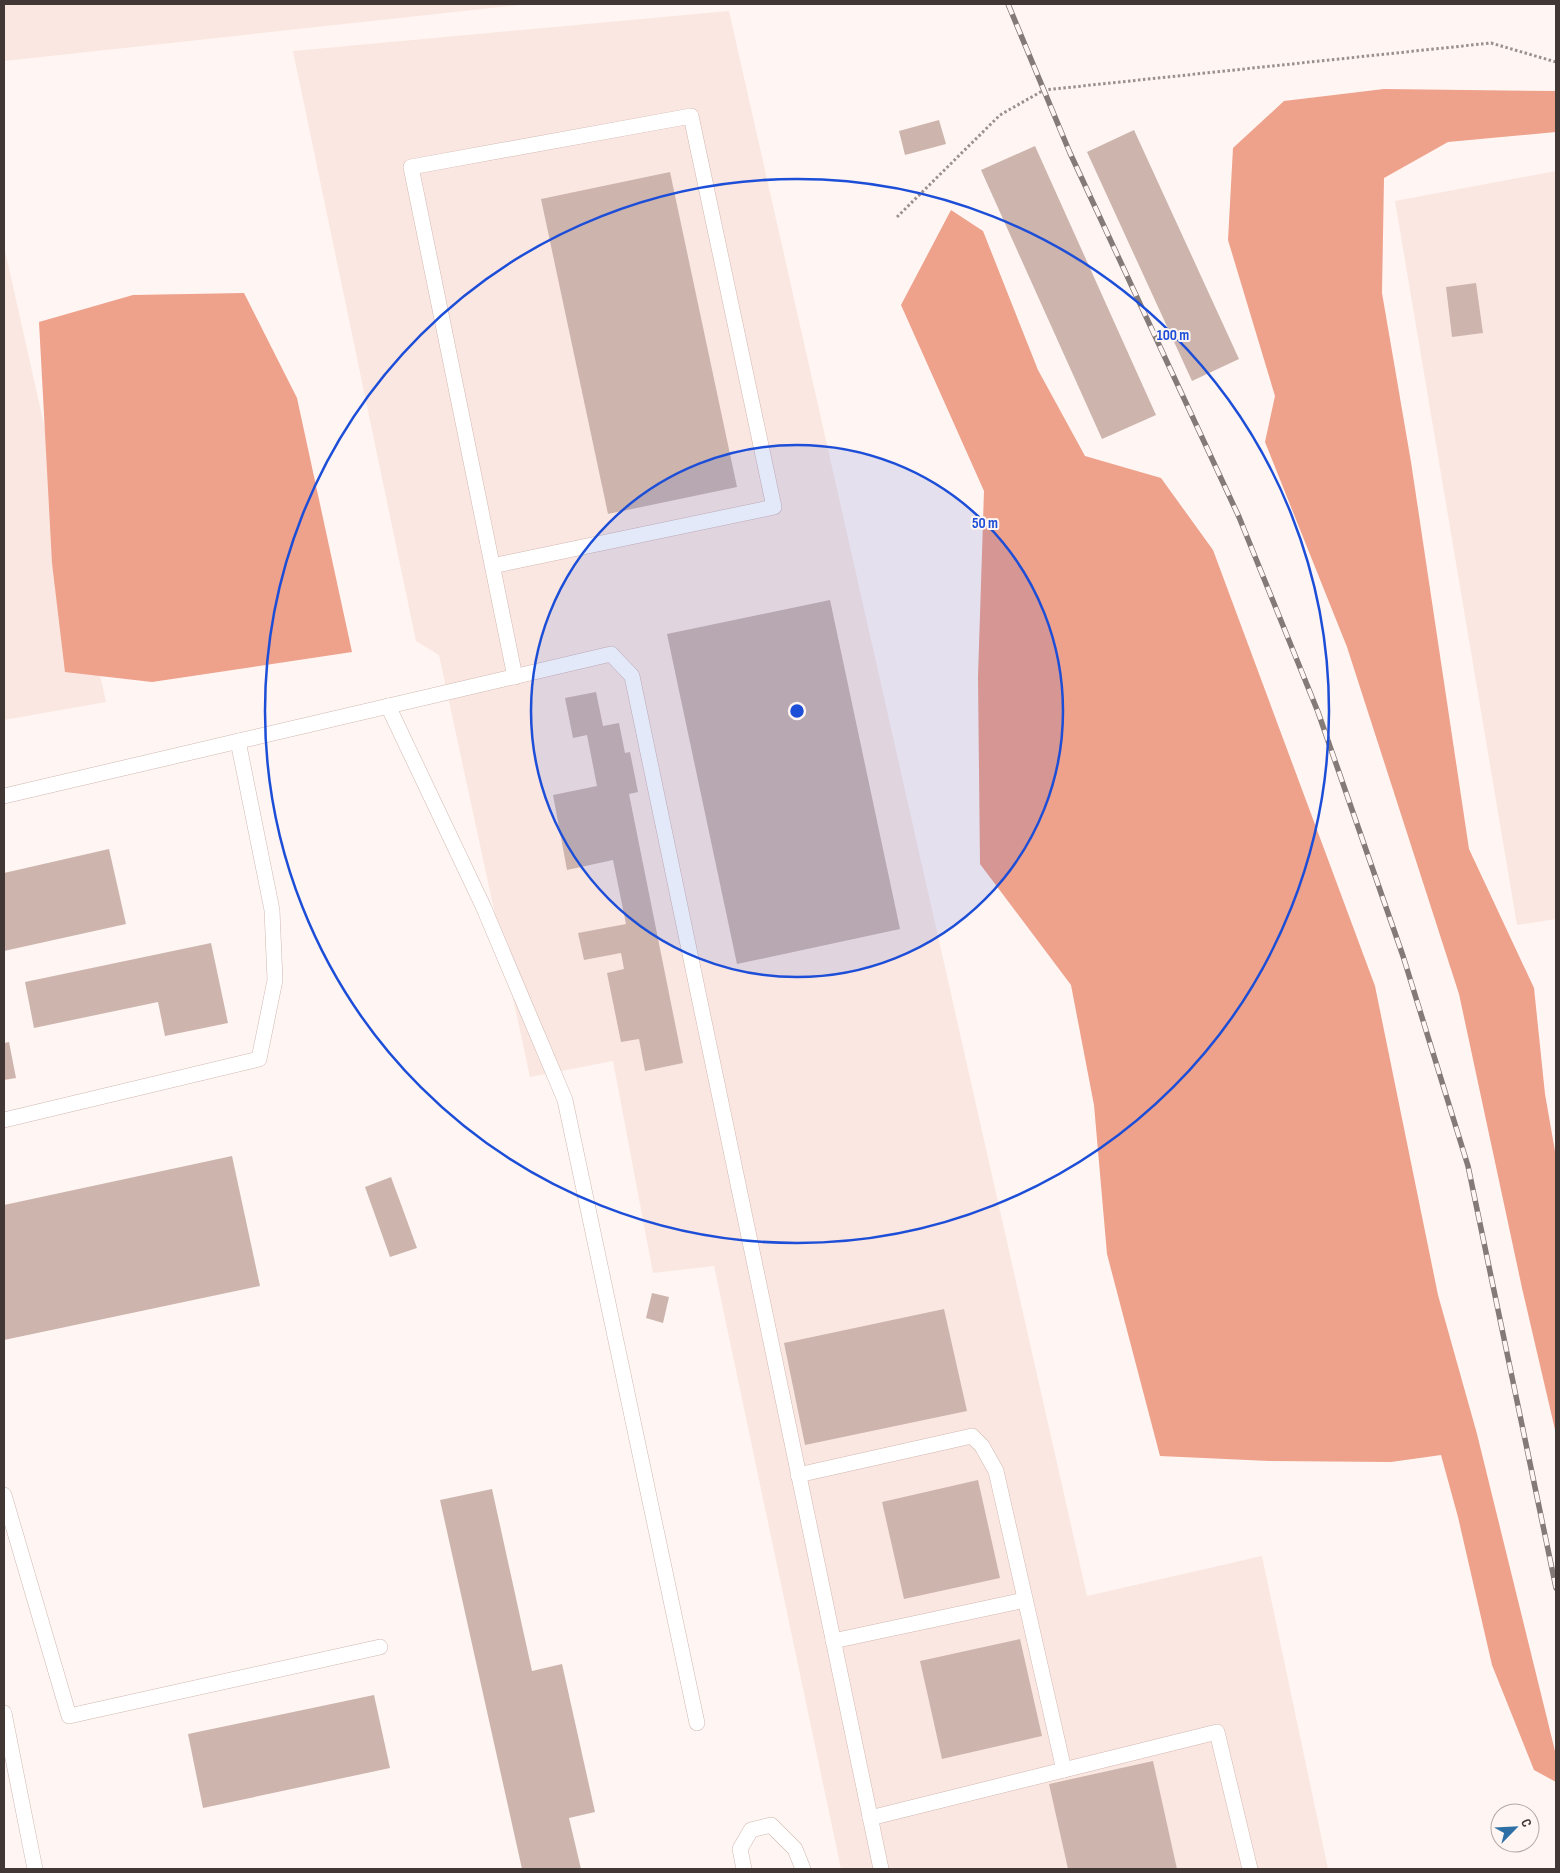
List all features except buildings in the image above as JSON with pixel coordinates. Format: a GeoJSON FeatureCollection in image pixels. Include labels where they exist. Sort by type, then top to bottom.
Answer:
{"type":"FeatureCollection","features":[{"type":"Feature","properties":{"kind":"lane"},"geometry":{"type":"LineString","coordinates":[[492,566],[774,508],[691,116],[411,167],[492,566],[515,676]]}},
{"type":"Feature","properties":{"kind":"lane"},"geometry":{"type":"LineString","coordinates":[[4,796],[611,654],[632,676],[881,1869]]}},
{"type":"Feature","properties":{"kind":"lane"},"geometry":{"type":"LineString","coordinates":[[388,706],[483,906],[565,1100],[697,1722]]}},
{"type":"Feature","properties":{"kind":"lane"},"geometry":{"type":"LineString","coordinates":[[4,1120],[259,1060],[275,980],[272,910],[238,741]]}},
{"type":"Feature","properties":{"kind":"lane"},"geometry":{"type":"LineString","coordinates":[[798,1475],[972,1436],[982,1446],[996,1471],[1064,1770]]}},
{"type":"Feature","properties":{"kind":"lane"},"geometry":{"type":"LineString","coordinates":[[4,1495],[69,1716],[380,1648]]}},
{"type":"Feature","properties":{"kind":"lane"},"geometry":{"type":"LineString","coordinates":[[833,1641],[1025,1600]]}},
{"type":"Feature","properties":{"kind":"lane"},"geometry":{"type":"LineString","coordinates":[[4,1713],[36,1869]]}},
{"type":"Feature","properties":{"kind":"lane"},"geometry":{"type":"LineString","coordinates":[[870,1818],[1217,1732],[1250,1869]]}},
{"type":"Feature","properties":{"kind":"lane"},"geometry":{"type":"LineString","coordinates":[[744,1869],[740,1849],[751,1830],[771,1825],[795,1849],[803,1869]]}},
{"type":"Feature","properties":{"kind":"path"},"geometry":{"type":"LineString","coordinates":[[897,217],[1000,115],[1044,90],[1491,43],[1556,62]]}},
{"type":"Feature","properties":{"kind":"shaded area"},"geometry":{"type":"Polygon","coordinates":[[[4,4],[529,4],[4,61],[4,4]]]}},
{"type":"Feature","properties":{"kind":"shaded area"},"geometry":{"type":"Polygon","coordinates":[[[729,11],[1087,1596],[1262,1556],[1328,1869],[841,1869],[714,1266],[653,1273],[613,1061],[530,1077],[439,655],[416,641],[293,51],[729,11]]]}},
{"type":"Feature","properties":{"kind":"shaded area"},"geometry":{"type":"Polygon","coordinates":[[[1384,89],[1556,91],[1556,132],[1448,142],[1384,178],[1382,293],[1411,462],[1469,849],[1534,988],[1545,1094],[1556,1157],[1556,1434],[1522,1288],[1459,994],[1347,647],[1265,442],[1275,396],[1228,240],[1233,148],[1284,101],[1384,89]]]}},
{"type":"Feature","properties":{"kind":"shaded area"},"geometry":{"type":"Polygon","coordinates":[[[1556,171],[1556,919],[1517,925],[1395,201],[1556,171]]]}},
{"type":"Feature","properties":{"kind":"shaded area"},"geometry":{"type":"Polygon","coordinates":[[[951,210],[983,231],[1038,370],[1085,456],[1161,478],[1213,550],[1375,986],[1438,1295],[1477,1434],[1556,1755],[1556,1782],[1534,1770],[1492,1665],[1458,1517],[1441,1455],[1391,1462],[1269,1461],[1160,1456],[1107,1254],[1094,1105],[1071,985],[980,864],[978,677],[984,491],[901,305],[951,210]]]}},
{"type":"Feature","properties":{"kind":"shaded area"},"geometry":{"type":"Polygon","coordinates":[[[4,246],[106,702],[4,720],[4,246]]]}},
{"type":"Feature","properties":{"kind":"shaded area"},"geometry":{"type":"Polygon","coordinates":[[[244,293],[297,398],[352,652],[152,682],[65,672],[52,563],[39,322],[133,295],[244,293]]]}},
{"type":"Feature","properties":{"kind":"railway"},"geometry":{"type":"LineString","coordinates":[[1008,4],[1070,153],[1239,517],[1318,712],[1403,956],[1468,1166],[1556,1588]]}}]}
